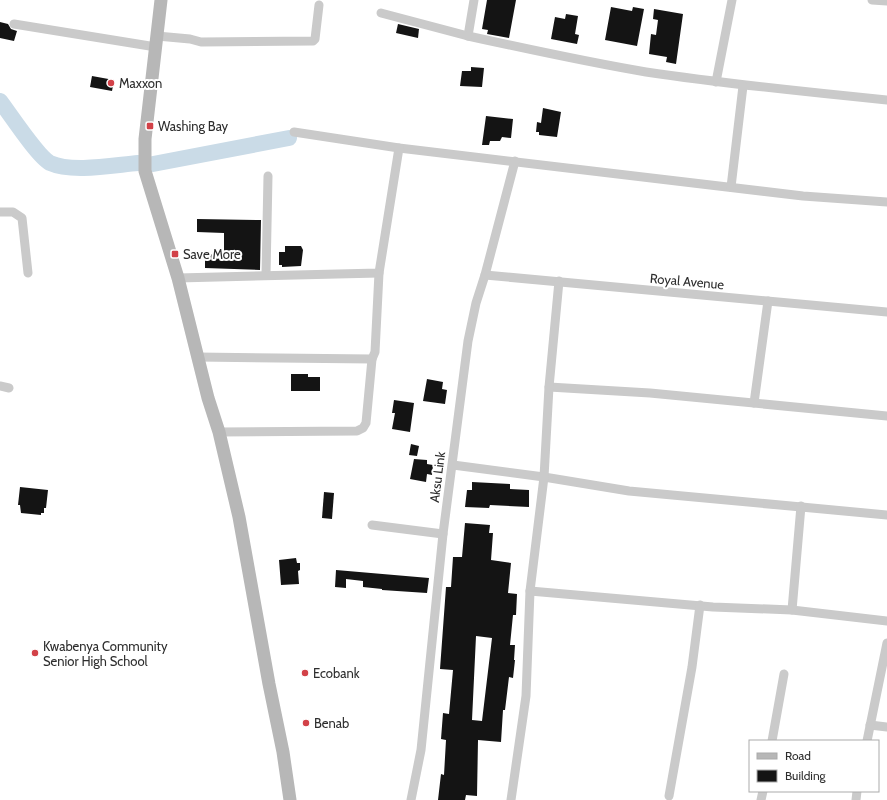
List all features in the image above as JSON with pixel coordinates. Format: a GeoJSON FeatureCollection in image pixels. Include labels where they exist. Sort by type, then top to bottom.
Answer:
{"type":"FeatureCollection","features":[{"type":"Feature","properties":{"kind":"main road"},"geometry":{"type":"LineString","coordinates":[[161,0],[144,139],[144,171],[178,278],[197,357],[219,432],[239,517],[269,684],[283,752],[290,800]]}},
{"type":"Feature","properties":{"kind":"street"},"geometry":{"type":"LineString","coordinates":[[468,36],[474,0]]}},
{"type":"Feature","properties":{"kind":"street"},"geometry":{"type":"LineString","coordinates":[[716,82],[732,0]]}},
{"type":"Feature","properties":{"kind":"street"},"geometry":{"type":"LineString","coordinates":[[872,0],[887,1]]}},
{"type":"Feature","properties":{"kind":"street"},"geometry":{"type":"LineString","coordinates":[[14,24],[157,41],[190,39],[201,42],[313,41],[315,38],[319,5]]}},
{"type":"Feature","properties":{"kind":"street"},"geometry":{"type":"LineString","coordinates":[[382,13],[468,36],[577,60],[743,86],[887,100]]}},
{"type":"Feature","properties":{"kind":"street"},"geometry":{"type":"LineString","coordinates":[[731,187],[743,86]]}},
{"type":"Feature","properties":{"kind":"street"},"geometry":{"type":"LineString","coordinates":[[294,132],[399,148],[803,196],[887,202]]}},
{"type":"Feature","properties":{"kind":"street"},"geometry":{"type":"LineString","coordinates":[[219,432],[357,431],[363,428],[366,423],[372,359],[375,352],[379,273],[399,148]]}},
{"type":"Feature","properties":{"kind":"street","name":"Aksu Link"},"geometry":{"type":"LineString","coordinates":[[411,800],[421,750],[443,534],[469,334],[476,302],[485,275],[515,161]]}},
{"type":"Feature","properties":{"kind":"street"},"geometry":{"type":"LineString","coordinates":[[266,275],[268,176]]}},
{"type":"Feature","properties":{"kind":"street"},"geometry":{"type":"LineString","coordinates":[[0,212],[13,212],[22,218],[28,272]]}},
{"type":"Feature","properties":{"kind":"street"},"geometry":{"type":"LineString","coordinates":[[178,278],[379,273]]}},
{"type":"Feature","properties":{"kind":"street","name":"Royal Avenue"},"geometry":{"type":"LineString","coordinates":[[485,275],[887,312]]}},
{"type":"Feature","properties":{"kind":"street"},"geometry":{"type":"LineString","coordinates":[[511,800],[526,696],[530,591],[544,476],[548,388],[559,281]]}},
{"type":"Feature","properties":{"kind":"street"},"geometry":{"type":"LineString","coordinates":[[754,403],[768,301]]}},
{"type":"Feature","properties":{"kind":"street"},"geometry":{"type":"LineString","coordinates":[[197,357],[372,359]]}},
{"type":"Feature","properties":{"kind":"street"},"geometry":{"type":"LineString","coordinates":[[548,388],[650,393],[887,416]]}},
{"type":"Feature","properties":{"kind":"street"},"geometry":{"type":"LineString","coordinates":[[452,465],[544,476],[629,492],[801,506],[887,515]]}},
{"type":"Feature","properties":{"kind":"street"},"geometry":{"type":"LineString","coordinates":[[792,610],[801,506]]}},
{"type":"Feature","properties":{"kind":"street"},"geometry":{"type":"LineString","coordinates":[[372,525],[443,534]]}},
{"type":"Feature","properties":{"kind":"street"},"geometry":{"type":"LineString","coordinates":[[530,591],[700,605],[792,610],[887,621]]}},
{"type":"Feature","properties":{"kind":"street"},"geometry":{"type":"LineString","coordinates":[[670,796],[692,667],[700,605]]}},
{"type":"Feature","properties":{"kind":"street"},"geometry":{"type":"LineString","coordinates":[[867,740],[887,643]]}},
{"type":"Feature","properties":{"kind":"street"},"geometry":{"type":"LineString","coordinates":[[772,740],[784,674]]}},
{"type":"Feature","properties":{"kind":"street"},"geometry":{"type":"LineString","coordinates":[[870,725],[887,727]]}},
{"type":"Feature","properties":{"kind":"building"},"geometry":{"type":"Polygon","coordinates":[[[487,0],[516,0],[509,38],[487,34],[488,30],[482,29],[487,0]]]}},
{"type":"Feature","properties":{"kind":"building"},"geometry":{"type":"Polygon","coordinates":[[[611,7],[632,11],[633,7],[644,9],[637,46],[605,40],[611,7]]]}},
{"type":"Feature","properties":{"kind":"building"},"geometry":{"type":"Polygon","coordinates":[[[654,9],[683,14],[676,64],[666,62],[667,57],[649,54],[651,34],[656,35],[658,20],[653,19],[654,9]]]}},
{"type":"Feature","properties":{"kind":"building"},"geometry":{"type":"Polygon","coordinates":[[[566,14],[578,16],[575,34],[579,35],[577,44],[551,39],[555,17],[565,19],[566,14]]]}},
{"type":"Feature","properties":{"kind":"building"},"geometry":{"type":"Polygon","coordinates":[[[0,22],[8,24],[11,29],[17,31],[14,41],[0,38],[0,22]]]}},
{"type":"Feature","properties":{"kind":"building"},"geometry":{"type":"Polygon","coordinates":[[[398,24],[419,29],[418,38],[396,33],[398,24]]]}},
{"type":"Feature","properties":{"kind":"building"},"geometry":{"type":"Polygon","coordinates":[[[471,67],[484,68],[482,87],[460,86],[462,71],[471,71],[471,67]]]}},
{"type":"Feature","properties":{"kind":"building"},"geometry":{"type":"Polygon","coordinates":[[[92,76],[114,80],[112,91],[90,87],[92,76]]]}},
{"type":"Feature","properties":{"kind":"building"},"geometry":{"type":"Polygon","coordinates":[[[543,108],[561,112],[557,137],[539,135],[539,132],[536,132],[537,122],[541,123],[543,108]]]}},
{"type":"Feature","properties":{"kind":"building"},"geometry":{"type":"Polygon","coordinates":[[[486,116],[513,119],[511,138],[502,137],[500,141],[490,141],[489,145],[482,145],[486,116]]]}},
{"type":"Feature","properties":{"kind":"building"},"geometry":{"type":"Polygon","coordinates":[[[197,219],[261,220],[260,270],[205,268],[205,254],[224,255],[224,233],[197,232],[197,219]]]}},
{"type":"Feature","properties":{"kind":"building"},"geometry":{"type":"Polygon","coordinates":[[[285,246],[301,246],[303,250],[301,266],[282,267],[282,265],[279,265],[279,252],[285,252],[285,246]]]}},
{"type":"Feature","properties":{"kind":"building"},"geometry":{"type":"Polygon","coordinates":[[[291,374],[308,374],[308,377],[320,377],[320,391],[291,391],[291,374]]]}},
{"type":"Feature","properties":{"kind":"building"},"geometry":{"type":"Polygon","coordinates":[[[427,379],[443,382],[442,389],[447,390],[445,404],[423,401],[427,379]]]}},
{"type":"Feature","properties":{"kind":"building"},"geometry":{"type":"Polygon","coordinates":[[[394,400],[414,403],[410,432],[392,429],[395,413],[392,413],[394,400]]]}},
{"type":"Feature","properties":{"kind":"building"},"geometry":{"type":"Polygon","coordinates":[[[411,444],[419,446],[417,456],[409,455],[411,444]]]}},
{"type":"Feature","properties":{"kind":"building"},"geometry":{"type":"Polygon","coordinates":[[[414,459],[427,460],[427,464],[433,465],[432,475],[427,474],[426,482],[410,479],[414,459]]]}},
{"type":"Feature","properties":{"kind":"building"},"geometry":{"type":"Polygon","coordinates":[[[472,482],[510,484],[510,489],[529,490],[529,507],[490,505],[489,508],[465,507],[467,490],[472,490],[472,482]]]}},
{"type":"Feature","properties":{"kind":"building"},"geometry":{"type":"Polygon","coordinates":[[[20,487],[48,490],[44,513],[41,513],[41,515],[21,513],[20,505],[18,505],[20,487]]]}},
{"type":"Feature","properties":{"kind":"building"},"geometry":{"type":"Polygon","coordinates":[[[324,492],[334,493],[332,519],[322,518],[324,492]]]}},
{"type":"Feature","properties":{"kind":"building"},"geometry":{"type":"Polygon","coordinates":[[[465,523],[490,525],[489,533],[493,533],[491,560],[511,563],[508,593],[517,594],[516,615],[513,615],[510,645],[515,645],[515,660],[513,678],[509,677],[505,710],[503,710],[501,742],[478,740],[477,796],[466,795],[465,800],[438,800],[441,774],[444,775],[446,740],[441,739],[443,713],[449,714],[453,670],[440,669],[446,587],[451,587],[453,557],[462,557],[465,523]],[[476,636],[472,720],[482,721],[492,638],[476,636]]]}},
{"type":"Feature","properties":{"kind":"building"},"geometry":{"type":"Polygon","coordinates":[[[296,558],[297,563],[300,563],[300,570],[298,571],[299,584],[281,585],[279,560],[296,558]]]}},
{"type":"Feature","properties":{"kind":"building"},"geometry":{"type":"Polygon","coordinates":[[[336,570],[429,578],[427,593],[382,590],[363,587],[363,581],[346,579],[346,588],[335,587],[336,570]]]}},
{"type":"Feature","properties":{"kind":"waterway"},"geometry":{"type":"LineString","coordinates":[[0,101],[39,153],[50,163],[70,168],[105,167],[138,163]]}},
{"type":"Feature","properties":{"kind":"waterway"},"geometry":{"type":"LineString","coordinates":[[153,164],[289,138]]}},
{"type":"Feature","properties":{"kind":"place","name":"Maxxon"},"geometry":{"type":"Point","coordinates":[111,83]}},
{"type":"Feature","properties":{"kind":"place","name":"Washing Bay"},"geometry":{"type":"Point","coordinates":[150,126]}},
{"type":"Feature","properties":{"kind":"place","name":"Save More"},"geometry":{"type":"Point","coordinates":[175,254]}},
{"type":"Feature","properties":{"kind":"place","name":"Kwabenya Community Senior High School"},"geometry":{"type":"Point","coordinates":[35,653]}},
{"type":"Feature","properties":{"kind":"place","name":"Ecobank"},"geometry":{"type":"Point","coordinates":[305,673]}},
{"type":"Feature","properties":{"kind":"place","name":"Benab"},"geometry":{"type":"Point","coordinates":[306,723]}}]}
